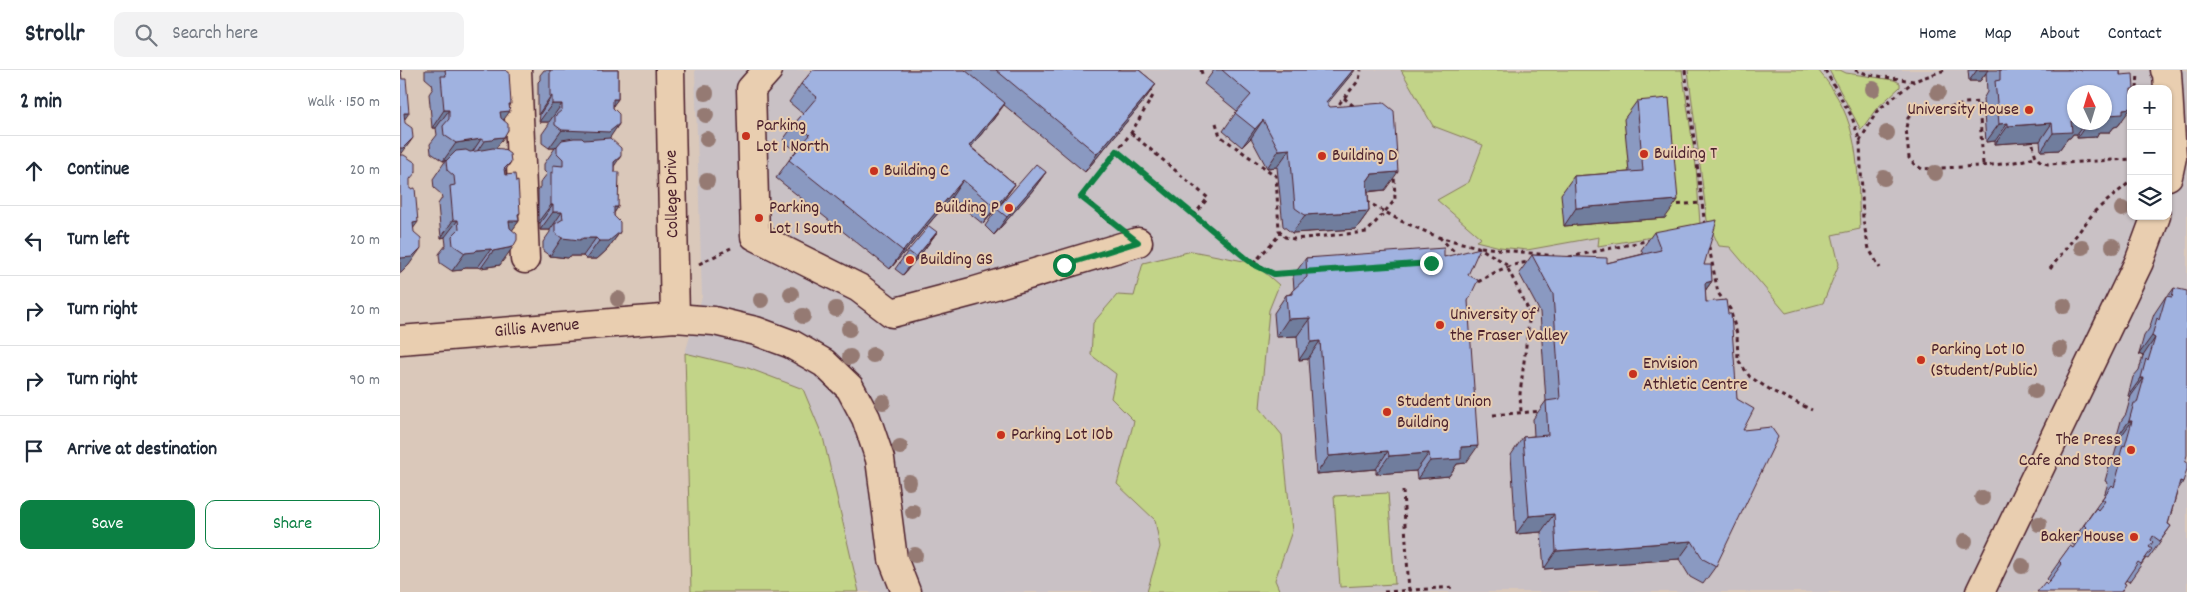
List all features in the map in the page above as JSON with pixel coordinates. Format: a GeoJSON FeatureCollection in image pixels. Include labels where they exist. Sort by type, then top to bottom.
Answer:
{"type":"FeatureCollection","features":[{"type":"Feature","properties":{"kind":"street"},"geometry":{"type":"LineString","coordinates":[[517,70],[525,259]]}},
{"type":"Feature","properties":{"kind":"street","name":"College Drive"},"geometry":{"type":"LineString","coordinates":[[670,70],[675,318]]}},
{"type":"Feature","properties":{"kind":"street"},"geometry":{"type":"LineString","coordinates":[[768,70],[751,89],[755,236],[859,288],[892,313],[975,292],[1138,242]]}},
{"type":"Feature","properties":{"kind":"street"},"geometry":{"type":"LineString","coordinates":[[2165,70],[2167,74],[2176,163]]}},
{"type":"Feature","properties":{"kind":"street"},"geometry":{"type":"LineString","coordinates":[[1980,592],[2139,262],[2155,220]]}},
{"type":"Feature","properties":{"kind":"street","name":"Gillis Avenue"},"geometry":{"type":"LineString","coordinates":[[400,340],[675,318],[714,321],[756,330],[791,344],[824,363],[850,388],[866,418],[880,459],[893,559],[906,592]]}},
{"type":"Feature","properties":{"kind":"path"},"geometry":{"type":"LineString","coordinates":[[1332,111],[1359,80],[1361,70]]}},
{"type":"Feature","properties":{"kind":"path"},"geometry":{"type":"LineString","coordinates":[[1685,70],[1705,228]]}},
{"type":"Feature","properties":{"kind":"path"},"geometry":{"type":"LineString","coordinates":[[1825,70],[1852,118],[1860,142],[1863,220],[1869,249],[1880,268]]}},
{"type":"Feature","properties":{"kind":"path"},"geometry":{"type":"LineString","coordinates":[[1855,70],[1870,75],[1914,80]]}},
{"type":"Feature","properties":{"kind":"path"},"geometry":{"type":"LineString","coordinates":[[1860,142],[1877,112],[1914,80],[1945,70]]}},
{"type":"Feature","properties":{"kind":"path"},"geometry":{"type":"LineString","coordinates":[[2137,85],[2138,70]]}},
{"type":"Feature","properties":{"kind":"path"},"geometry":{"type":"LineString","coordinates":[[1138,242],[1081,197],[1131,133],[1154,94]]}},
{"type":"Feature","properties":{"kind":"path"},"geometry":{"type":"LineString","coordinates":[[1344,98],[1362,113]]}},
{"type":"Feature","properties":{"kind":"path"},"geometry":{"type":"LineString","coordinates":[[1983,164],[1979,102],[1964,103],[1957,107],[1924,106],[1914,111],[1908,118],[1906,128],[1909,158],[1914,164],[1922,168],[1983,164],[2027,161],[2035,156]]}},
{"type":"Feature","properties":{"kind":"path"},"geometry":{"type":"LineString","coordinates":[[1216,124],[1220,136],[1276,176],[1279,230],[1285,237],[1294,239],[1367,232],[1395,200],[1393,164]]}},
{"type":"Feature","properties":{"kind":"path"},"geometry":{"type":"LineString","coordinates":[[1131,133],[1208,198],[1194,215]]}},
{"type":"Feature","properties":{"kind":"path"},"geometry":{"type":"LineString","coordinates":[[2033,144],[2035,156],[2040,162],[2048,164],[2127,158]]}},
{"type":"Feature","properties":{"kind":"path"},"geometry":{"type":"LineString","coordinates":[[1117,151],[1253,264],[1274,274],[1304,272]]}},
{"type":"Feature","properties":{"kind":"path"},"geometry":{"type":"LineString","coordinates":[[2050,269],[2096,211],[2127,184]]}},
{"type":"Feature","properties":{"kind":"path"},"geometry":{"type":"LineString","coordinates":[[1672,198],[1672,205],[1702,202]]}},
{"type":"Feature","properties":{"kind":"path"},"geometry":{"type":"LineString","coordinates":[[1365,201],[1383,212],[1438,237],[1478,247],[1568,258],[1658,238]]}},
{"type":"Feature","properties":{"kind":"path"},"geometry":{"type":"LineString","coordinates":[[1253,264],[1281,233]]}},
{"type":"Feature","properties":{"kind":"path"},"geometry":{"type":"LineString","coordinates":[[674,277],[755,236]]}},
{"type":"Feature","properties":{"kind":"path"},"geometry":{"type":"LineString","coordinates":[[1438,237],[1462,258]]}},
{"type":"Feature","properties":{"kind":"path"},"geometry":{"type":"LineString","coordinates":[[1708,245],[1718,293],[1730,308],[1733,317],[1737,334],[1738,360],[1750,377],[1774,392],[1812,410]]}},
{"type":"Feature","properties":{"kind":"path"},"geometry":{"type":"LineString","coordinates":[[1478,247],[1505,263],[1530,313],[1520,394],[1521,412]]}},
{"type":"Feature","properties":{"kind":"path"},"geometry":{"type":"LineString","coordinates":[[1550,260],[1559,259]]}},
{"type":"Feature","properties":{"kind":"path"},"geometry":{"type":"LineString","coordinates":[[1478,282],[1507,267],[1532,262]]}},
{"type":"Feature","properties":{"kind":"path"},"geometry":{"type":"LineString","coordinates":[[1487,315],[1537,312]]}},
{"type":"Feature","properties":{"kind":"path"},"geometry":{"type":"LineString","coordinates":[[1493,415],[1545,411]]}},
{"type":"Feature","properties":{"kind":"path"},"geometry":{"type":"LineString","coordinates":[[1402,491],[1409,591]]}},
{"type":"Feature","properties":{"kind":"path"},"geometry":{"type":"LineString","coordinates":[[1384,592],[1455,587]]}},
{"type":"Feature","properties":{"kind":"shaded area","name":"University of the Fraser Valley"},"geometry":{"type":"Polygon","coordinates":[[[695,70],[2187,70],[2187,592],[691,592],[685,353],[702,297],[695,70]]]}},
{"type":"Feature","properties":{"kind":"green space"},"geometry":{"type":"Polygon","coordinates":[[[1401,70],[1682,70],[1696,166],[1700,224],[1689,231],[1598,246],[1599,237],[1527,250],[1500,247],[1476,241],[1481,238],[1437,200],[1469,182],[1483,145],[1433,126],[1401,70]]]}},
{"type":"Feature","properties":{"kind":"green space"},"geometry":{"type":"Polygon","coordinates":[[[1688,70],[1818,70],[1832,89],[1843,108],[1850,126],[1854,145],[1857,165],[1860,229],[1832,235],[1839,264],[1823,303],[1786,313],[1730,247],[1719,246],[1707,220],[1688,70]]]}},
{"type":"Feature","properties":{"kind":"green space"},"geometry":{"type":"Polygon","coordinates":[[[1829,70],[1840,70],[1846,73],[1894,80],[1900,83],[1900,87],[1876,109],[1861,130],[1829,70]]]}},
{"type":"Feature","properties":{"kind":"green space"},"geometry":{"type":"Polygon","coordinates":[[[1192,251],[1254,263],[1279,285],[1269,310],[1260,408],[1282,435],[1292,531],[1275,580],[1280,592],[1147,592],[1160,547],[1155,520],[1117,484],[1134,421],[1111,398],[1116,374],[1091,355],[1093,323],[1117,295],[1134,296],[1143,263],[1192,251]]]}},
{"type":"Feature","properties":{"kind":"green space"},"geometry":{"type":"Polygon","coordinates":[[[685,353],[748,368],[803,389],[823,437],[859,592],[691,592],[685,353]]]}},
{"type":"Feature","properties":{"kind":"green space"},"geometry":{"type":"Polygon","coordinates":[[[1388,493],[1395,584],[1340,587],[1334,496],[1388,493]]]}},
{"type":"Feature","properties":{"kind":"building"},"geometry":{"type":"Polygon","coordinates":[[[400,70],[402,79],[406,79],[409,113],[404,113],[405,123],[412,128],[413,138],[403,148],[400,148],[400,70]]]}},
{"type":"Feature","properties":{"kind":"building"},"geometry":{"type":"Polygon","coordinates":[[[445,70],[506,70],[509,72],[510,111],[500,112],[501,118],[508,124],[508,130],[504,137],[456,143],[444,135],[443,126],[449,119],[449,110],[444,110],[441,76],[446,76],[445,70]]]}},
{"type":"Feature","properties":{"kind":"building"},"geometry":{"type":"Polygon","coordinates":[[[550,70],[618,70],[618,99],[613,99],[613,108],[619,114],[619,124],[609,132],[562,130],[555,125],[555,116],[562,110],[562,104],[552,104],[552,96],[550,97],[550,70]]]}},
{"type":"Feature","properties":{"kind":"building","name":"Building C"},"geometry":{"type":"Polygon","coordinates":[[[813,70],[965,70],[1005,103],[969,146],[1015,184],[995,207],[963,180],[903,251],[789,160],[810,135],[796,122],[817,97],[801,84],[813,70]]]}},
{"type":"Feature","properties":{"kind":"building"},"geometry":{"type":"Polygon","coordinates":[[[996,70],[1139,70],[1156,84],[1097,154],[996,70]]]}},
{"type":"Feature","properties":{"kind":"building","name":"Building D"},"geometry":{"type":"Polygon","coordinates":[[[1222,70],[1353,70],[1326,102],[1330,107],[1384,103],[1394,111],[1398,172],[1372,174],[1367,181],[1369,211],[1305,215],[1295,208],[1290,149],[1279,150],[1263,120],[1255,129],[1235,113],[1251,95],[1222,70]]]}},
{"type":"Feature","properties":{"kind":"building"},"geometry":{"type":"Polygon","coordinates":[[[2000,70],[2120,70],[2120,75],[2133,74],[2134,85],[2127,85],[2127,108],[2123,109],[2123,114],[2112,115],[2112,85],[2067,85],[2067,130],[2072,130],[2072,132],[2053,133],[2052,123],[2008,126],[2008,123],[1999,124],[1995,81],[2000,80],[2000,70]]]}},
{"type":"Feature","properties":{"kind":"building"},"geometry":{"type":"Polygon","coordinates":[[[1669,98],[1678,200],[1576,208],[1574,176],[1643,171],[1637,101],[1669,98]]]}},
{"type":"Feature","properties":{"kind":"building"},"geometry":{"type":"Polygon","coordinates":[[[582,138],[584,140],[610,138],[621,148],[621,156],[614,162],[614,172],[619,172],[618,207],[614,207],[614,216],[620,222],[620,232],[609,241],[599,241],[596,238],[583,238],[580,240],[562,238],[555,233],[555,224],[563,219],[562,212],[553,212],[553,205],[551,205],[551,172],[553,173],[553,165],[563,166],[563,159],[557,153],[557,146],[562,140],[582,138]]]}},
{"type":"Feature","properties":{"kind":"building"},"geometry":{"type":"Polygon","coordinates":[[[493,148],[503,149],[510,154],[511,162],[504,169],[505,175],[515,174],[516,182],[518,181],[519,221],[509,221],[510,228],[517,234],[517,240],[513,247],[465,253],[453,245],[452,236],[459,229],[458,220],[453,220],[450,186],[455,185],[454,176],[447,170],[446,161],[456,151],[466,150],[470,152],[493,148]]]}},
{"type":"Feature","properties":{"kind":"building"},"geometry":{"type":"Polygon","coordinates":[[[400,155],[404,155],[416,163],[416,172],[410,179],[410,189],[415,188],[418,222],[413,223],[414,232],[421,238],[421,248],[412,257],[401,258],[400,257],[400,155]]]}},
{"type":"Feature","properties":{"kind":"building"},"geometry":{"type":"Polygon","coordinates":[[[1036,164],[1046,172],[1007,217],[997,209],[1036,164]]]}},
{"type":"Feature","properties":{"kind":"building","name":"Envision Athletic Centre"},"geometry":{"type":"Polygon","coordinates":[[[1717,220],[1704,265],[1711,265],[1712,281],[1705,283],[1706,302],[1726,300],[1728,314],[1731,314],[1737,399],[1754,409],[1743,430],[1771,427],[1778,437],[1716,566],[1703,559],[1692,541],[1556,551],[1554,514],[1529,516],[1523,437],[1548,435],[1546,401],[1560,399],[1553,294],[1532,255],[1607,258],[1607,263],[1661,250],[1654,232],[1717,220]]]}},
{"type":"Feature","properties":{"kind":"building"},"geometry":{"type":"Polygon","coordinates":[[[929,226],[937,232],[916,257],[908,251],[929,226]]]}},
{"type":"Feature","properties":{"kind":"building","name":"Student Union Building"},"geometry":{"type":"Polygon","coordinates":[[[1444,248],[1444,257],[1480,248],[1468,275],[1478,280],[1468,301],[1478,446],[1461,447],[1461,459],[1430,461],[1429,453],[1389,456],[1388,451],[1329,456],[1320,341],[1311,342],[1310,318],[1288,319],[1286,295],[1292,294],[1292,291],[1307,277],[1306,258],[1444,248]]]}},
{"type":"Feature","properties":{"kind":"building","name":"Baker House"},"geometry":{"type":"Polygon","coordinates":[[[2174,288],[2187,291],[2187,455],[2185,462],[2187,462],[2187,469],[2183,482],[2180,481],[2168,524],[2171,526],[2160,541],[2153,536],[2151,540],[2153,542],[2149,547],[2152,549],[2141,564],[2138,562],[2124,583],[2126,584],[2121,592],[2037,592],[2045,582],[2047,584],[2062,564],[2059,561],[2070,546],[2073,548],[2087,528],[2084,525],[2096,508],[2098,510],[2105,501],[2102,499],[2112,485],[2114,487],[2120,465],[2118,463],[2132,421],[2129,421],[2134,403],[2137,403],[2144,378],[2141,378],[2146,359],[2148,361],[2155,338],[2152,336],[2157,318],[2159,320],[2166,296],[2172,297],[2174,288]]]}},
{"type":"Feature","properties":{"kind":"place","name":"University House"},"geometry":{"type":"Point","coordinates":[2029,110]}},
{"type":"Feature","properties":{"kind":"place","name":"Parking Lot 1 North"},"geometry":{"type":"Point","coordinates":[746,136]}},
{"type":"Feature","properties":{"kind":"place","name":"Building T"},"geometry":{"type":"Point","coordinates":[1644,154]}},
{"type":"Feature","properties":{"kind":"place","name":"Building D"},"geometry":{"type":"Point","coordinates":[1322,156]}},
{"type":"Feature","properties":{"kind":"place","name":"Building C"},"geometry":{"type":"Point","coordinates":[874,171]}},
{"type":"Feature","properties":{"kind":"place","name":"Building P"},"geometry":{"type":"Point","coordinates":[1009,208]}},
{"type":"Feature","properties":{"kind":"place","name":"Parking Lot 1 South"},"geometry":{"type":"Point","coordinates":[759,218]}},
{"type":"Feature","properties":{"kind":"place","name":"Building GS"},"geometry":{"type":"Point","coordinates":[910,260]}},
{"type":"Feature","properties":{"kind":"place","name":"University of the Fraser Valley"},"geometry":{"type":"Point","coordinates":[1440,325]}},
{"type":"Feature","properties":{"kind":"place","name":"Parking Lot 10 (Student/Public)"},"geometry":{"type":"Point","coordinates":[1921,360]}},
{"type":"Feature","properties":{"kind":"place","name":"Envision Athletic Centre"},"geometry":{"type":"Point","coordinates":[1633,374]}},
{"type":"Feature","properties":{"kind":"place","name":"Student Union Building"},"geometry":{"type":"Point","coordinates":[1387,412]}},
{"type":"Feature","properties":{"kind":"place","name":"Parking Lot 10b"},"geometry":{"type":"Point","coordinates":[1001,435]}},
{"type":"Feature","properties":{"kind":"place","name":"The Press Cafe and Store"},"geometry":{"type":"Point","coordinates":[2131,450]}},
{"type":"Feature","properties":{"kind":"place","name":"Baker House"},"geometry":{"type":"Point","coordinates":[2134,537]}},
{"type":"Feature","properties":{"kind":"route"},"geometry":{"type":"LineString","coordinates":[[1064,265],[1138,242],[1081,197],[1117,151],[1253,264],[1274,274],[1431,263]]}}]}
